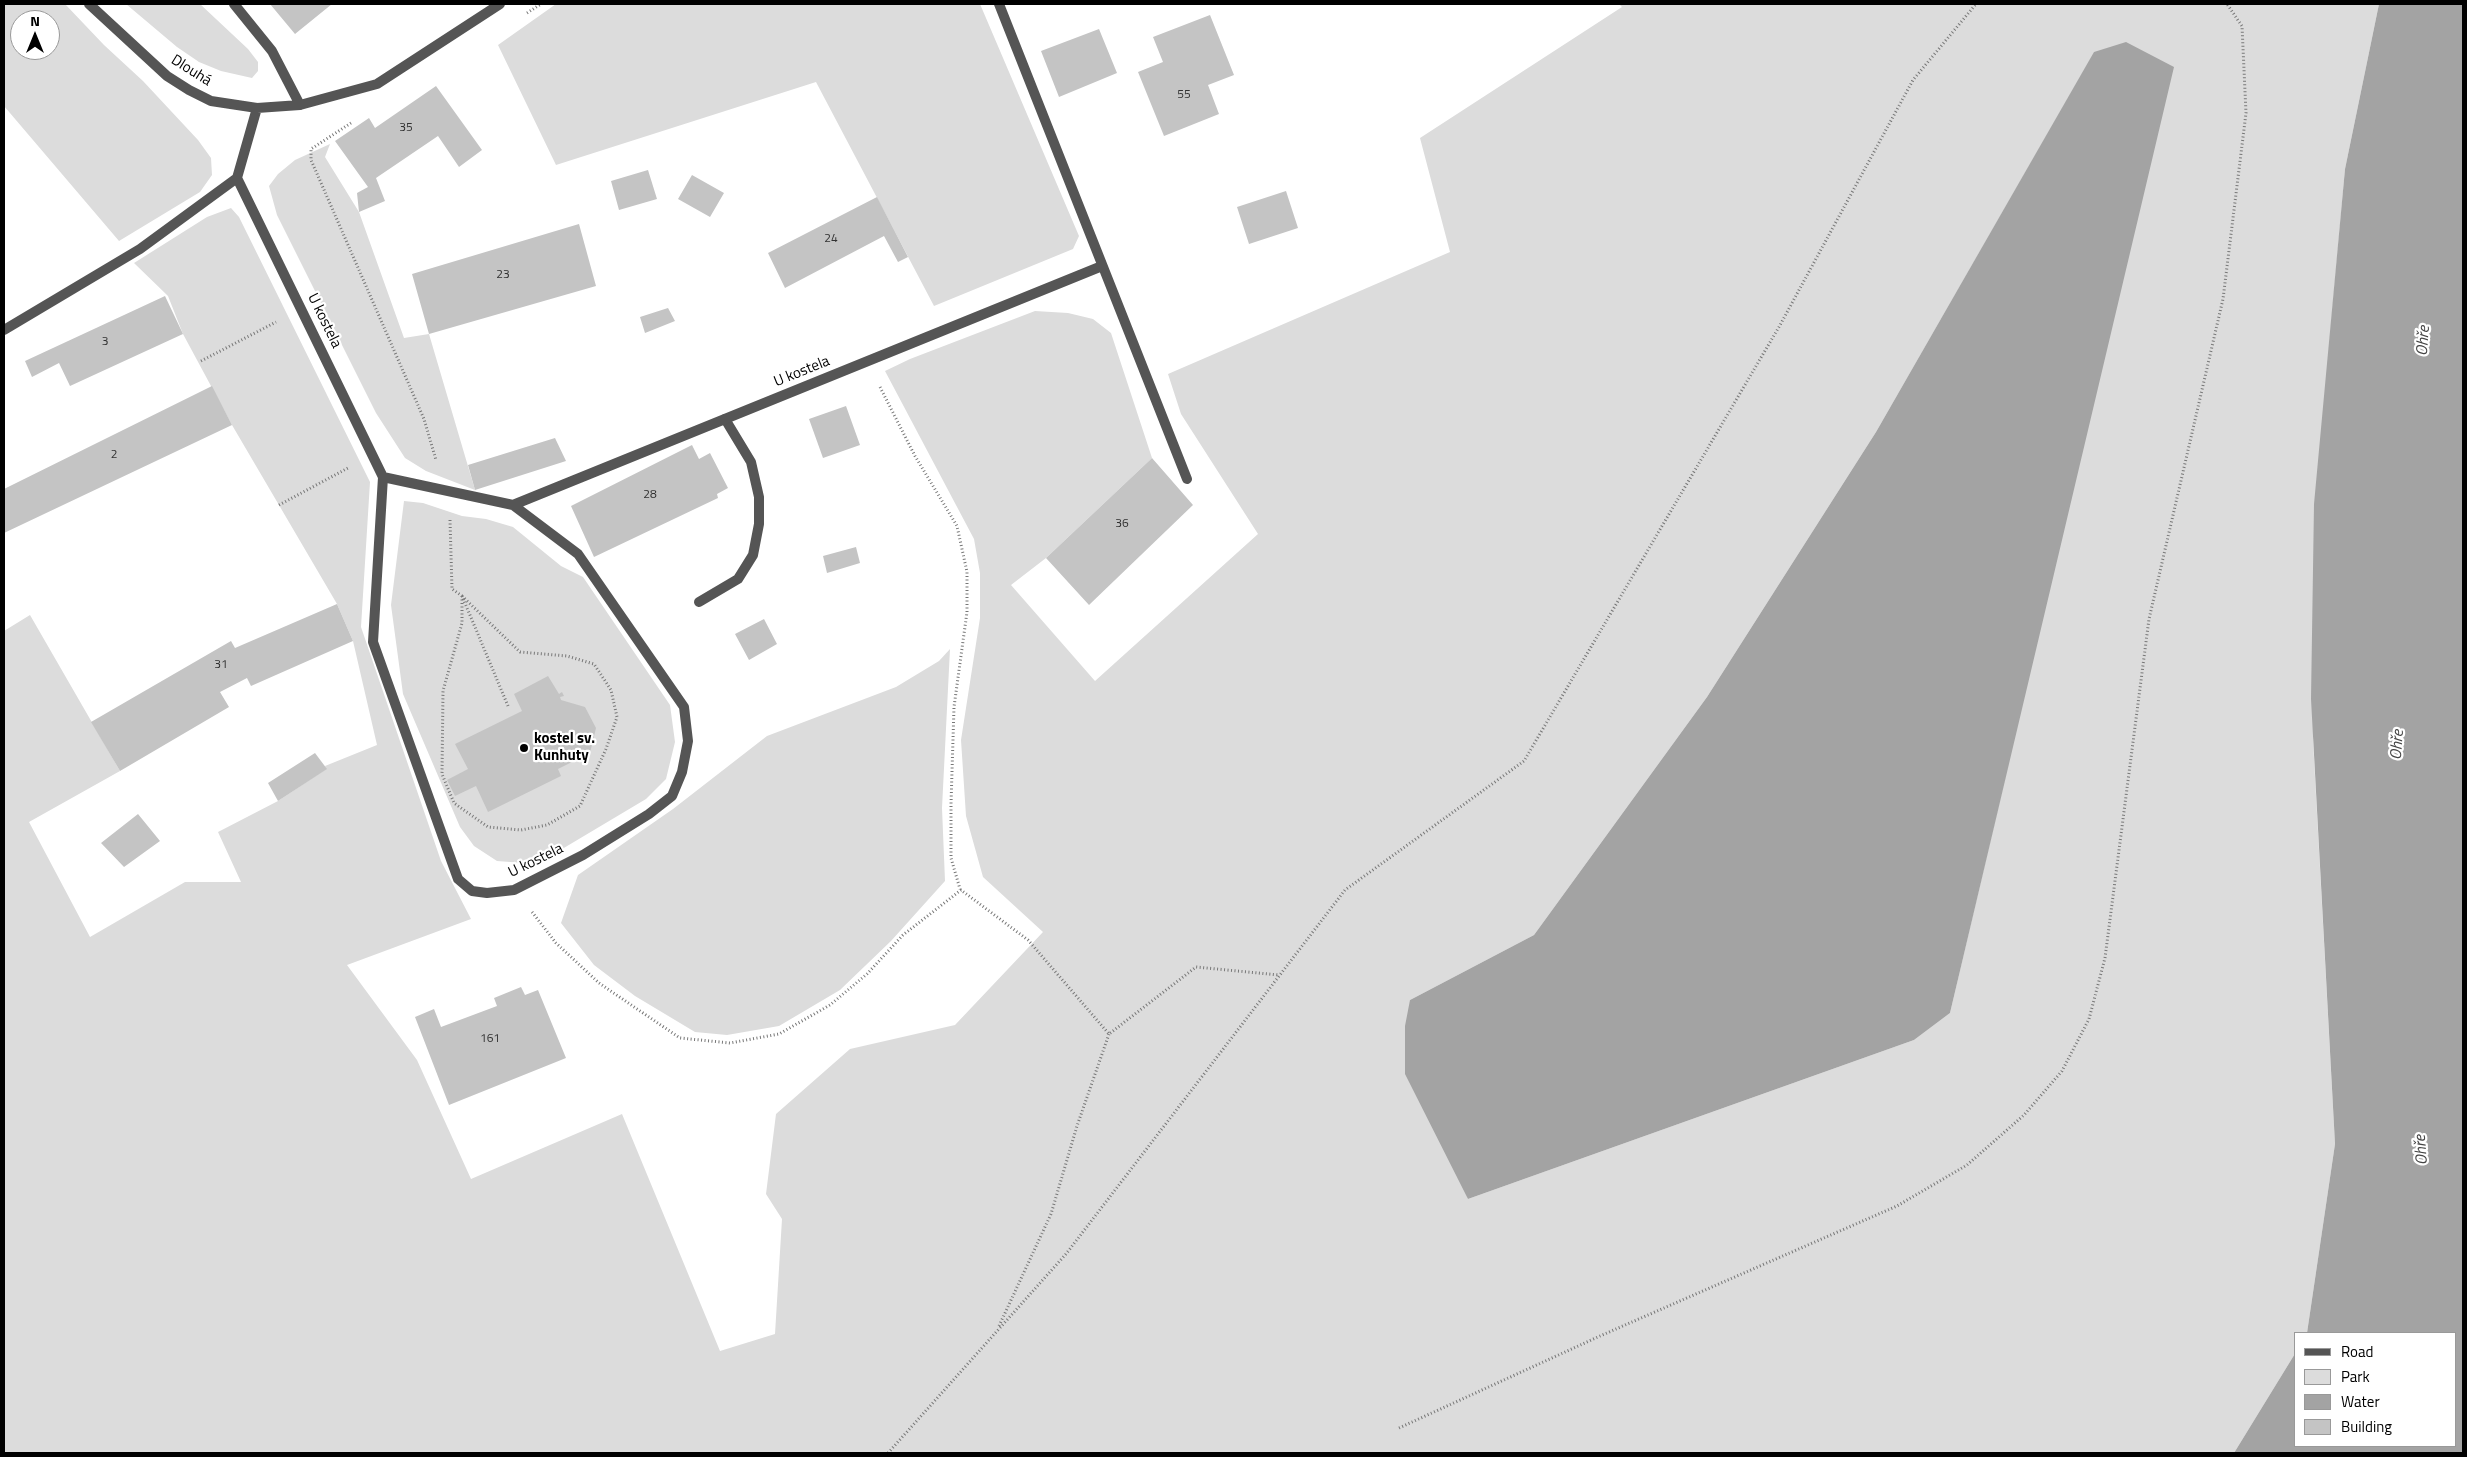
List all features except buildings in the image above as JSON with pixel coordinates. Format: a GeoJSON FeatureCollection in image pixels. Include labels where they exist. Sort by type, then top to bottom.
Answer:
{"type":"FeatureCollection","features":[{"type":"Feature","properties":{"kind":"street","name":"Dlouhá"},"geometry":{"type":"LineString","coordinates":[[89,4],[167,76],[189,90],[211,101],[257,108],[300,105],[377,84],[500,4]]}},
{"type":"Feature","properties":{"kind":"street"},"geometry":{"type":"LineString","coordinates":[[234,4],[272,51],[300,105]]}},
{"type":"Feature","properties":{"kind":"street"},"geometry":{"type":"LineString","coordinates":[[999,4],[1187,479]]}},
{"type":"Feature","properties":{"kind":"street"},"geometry":{"type":"LineString","coordinates":[[4,330],[140,249],[237,178],[257,108]]}},
{"type":"Feature","properties":{"kind":"street","name":"U kostela"},"geometry":{"type":"LineString","coordinates":[[237,178],[384,477],[373,642],[458,879],[472,891],[487,893],[514,890],[583,855],[649,814],[672,796],[682,772],[688,741],[684,707],[578,554],[513,506],[384,477]]}},
{"type":"Feature","properties":{"kind":"street","name":"U kostela"},"geometry":{"type":"LineString","coordinates":[[513,506],[1102,266]]}},
{"type":"Feature","properties":{"kind":"street"},"geometry":{"type":"LineString","coordinates":[[699,602],[738,579],[753,555],[759,524],[759,497],[750,462],[725,419]]}},
{"type":"Feature","properties":{"kind":"path"},"geometry":{"type":"LineString","coordinates":[[888,1453],[1066,1254],[1345,890],[1524,761],[1779,328],[1913,80],[1976,4]]}},
{"type":"Feature","properties":{"kind":"path"},"geometry":{"type":"LineString","coordinates":[[1399,1428],[1600,1336],[1897,1206],[1967,1165],[2024,1115],[2062,1071],[2089,1018],[2105,958],[2148,619],[2223,299],[2246,112],[2242,26],[2228,4]]}},
{"type":"Feature","properties":{"kind":"path"},"geometry":{"type":"LineString","coordinates":[[358,118],[312,150],[312,160],[424,419],[445,490],[450,519],[452,589],[462,596],[520,652],[566,656],[594,664],[611,690],[617,718],[580,806],[548,825],[522,830],[488,827],[454,803],[442,774],[443,691],[462,623],[462,596]]}},
{"type":"Feature","properties":{"kind":"path"},"geometry":{"type":"LineString","coordinates":[[201,362],[301,309]]}},
{"type":"Feature","properties":{"kind":"path"},"geometry":{"type":"LineString","coordinates":[[867,362],[914,456],[957,526],[968,572],[967,612],[954,707],[951,804],[951,858],[960,890],[1028,940],[1109,1034]]}},
{"type":"Feature","properties":{"kind":"path"},"geometry":{"type":"LineString","coordinates":[[279,505],[373,455]]}},
{"type":"Feature","properties":{"kind":"path"},"geometry":{"type":"LineString","coordinates":[[462,596],[508,706]]}},
{"type":"Feature","properties":{"kind":"path"},"geometry":{"type":"LineString","coordinates":[[514,890],[556,943],[599,983],[680,1038],[730,1043],[779,1034],[830,1006],[867,974],[903,935],[960,890]]}},
{"type":"Feature","properties":{"kind":"path"},"geometry":{"type":"LineString","coordinates":[[997,1330],[1051,1214],[1077,1126],[1109,1034],[1196,967],[1280,975]]}},
{"type":"Feature","properties":{"kind":"green space"},"geometry":{"type":"Polygon","coordinates":[[[4,4],[65,4],[104,45],[143,81],[198,140],[211,158],[212,175],[200,192],[119,241],[4,106],[4,4]]]}},
{"type":"Feature","properties":{"kind":"green space"},"geometry":{"type":"Polygon","coordinates":[[[126,4],[200,4],[248,49],[258,62],[258,71],[252,78],[221,71],[199,62],[177,47],[126,4]]]}},
{"type":"Feature","properties":{"kind":"green space"},"geometry":{"type":"Polygon","coordinates":[[[556,4],[980,4],[1079,236],[1073,249],[934,306],[816,82],[556,165],[498,45],[556,4]]]}},
{"type":"Feature","properties":{"kind":"green space"},"geometry":{"type":"Polygon","coordinates":[[[1619,4],[2379,4],[2345,169],[2328,359],[2313,740],[2335,1144],[2307,1332],[2294,1332],[2294,1355],[2234,1453],[4,1453],[4,631],[30,615],[120,771],[29,822],[90,937],[185,882],[241,882],[218,832],[278,801],[326,769],[325,766],[377,745],[353,641],[337,604],[232,425],[183,334],[168,296],[134,263],[207,217],[231,208],[239,217],[370,482],[361,627],[441,861],[471,919],[347,965],[417,1060],[471,1179],[622,1114],[720,1351],[775,1334],[782,1219],[766,1194],[776,1114],[850,1049],[955,1025],[1043,932],[983,877],[966,816],[961,740],[980,618],[980,573],[974,539],[885,371],[910,359],[1035,311],[1068,313],[1093,319],[1111,333],[1152,458],[1046,558],[1011,585],[1095,681],[1258,534],[1181,414],[1168,374],[1450,252],[1420,138],[1622,7],[1619,4]],[[2094,53],[1876,432],[1707,697],[1534,935],[1410,1000],[1468,1199],[1914,1040],[1950,1013],[2010,757],[2094,53]]]}},
{"type":"Feature","properties":{"kind":"green space"},"geometry":{"type":"Polygon","coordinates":[[[330,144],[325,157],[359,212],[404,338],[429,334],[475,490],[426,471],[405,458],[376,413],[277,215],[269,186],[278,174],[295,160],[330,144]]]}},
{"type":"Feature","properties":{"kind":"green space"},"geometry":{"type":"Polygon","coordinates":[[[404,501],[423,503],[462,516],[486,519],[513,527],[561,566],[583,577],[670,705],[675,742],[666,779],[646,799],[537,864],[497,861],[474,846],[460,827],[403,694],[391,605],[404,501]]]}},
{"type":"Feature","properties":{"kind":"green space"},"geometry":{"type":"Polygon","coordinates":[[[950,649],[942,808],[945,881],[891,941],[840,990],[779,1026],[727,1035],[695,1032],[635,996],[594,965],[561,923],[578,875],[673,809],[767,736],[896,687],[939,661],[950,649]]]}},
{"type":"Feature","properties":{"kind":"water","name":"Ohře"},"geometry":{"type":"Polygon","coordinates":[[[2379,4],[2463,4],[2463,1453],[2234,1453],[2294,1355],[2294,1447],[2457,1447],[2457,1332],[2307,1332],[2335,1144],[2311,699],[2314,504],[2345,169],[2379,4]]]}},
{"type":"Feature","properties":{"kind":"water"},"geometry":{"type":"Polygon","coordinates":[[[2126,42],[2174,67],[1950,1013],[1914,1040],[1468,1199],[1405,1074],[1405,1026],[1410,1000],[1534,935],[1707,697],[1876,432],[2094,52],[2126,42]]]}},
{"type":"Feature","properties":{"kind":"place","name":"kostel sv. Kunhuty"},"geometry":{"type":"Point","coordinates":[524,748]}}]}
